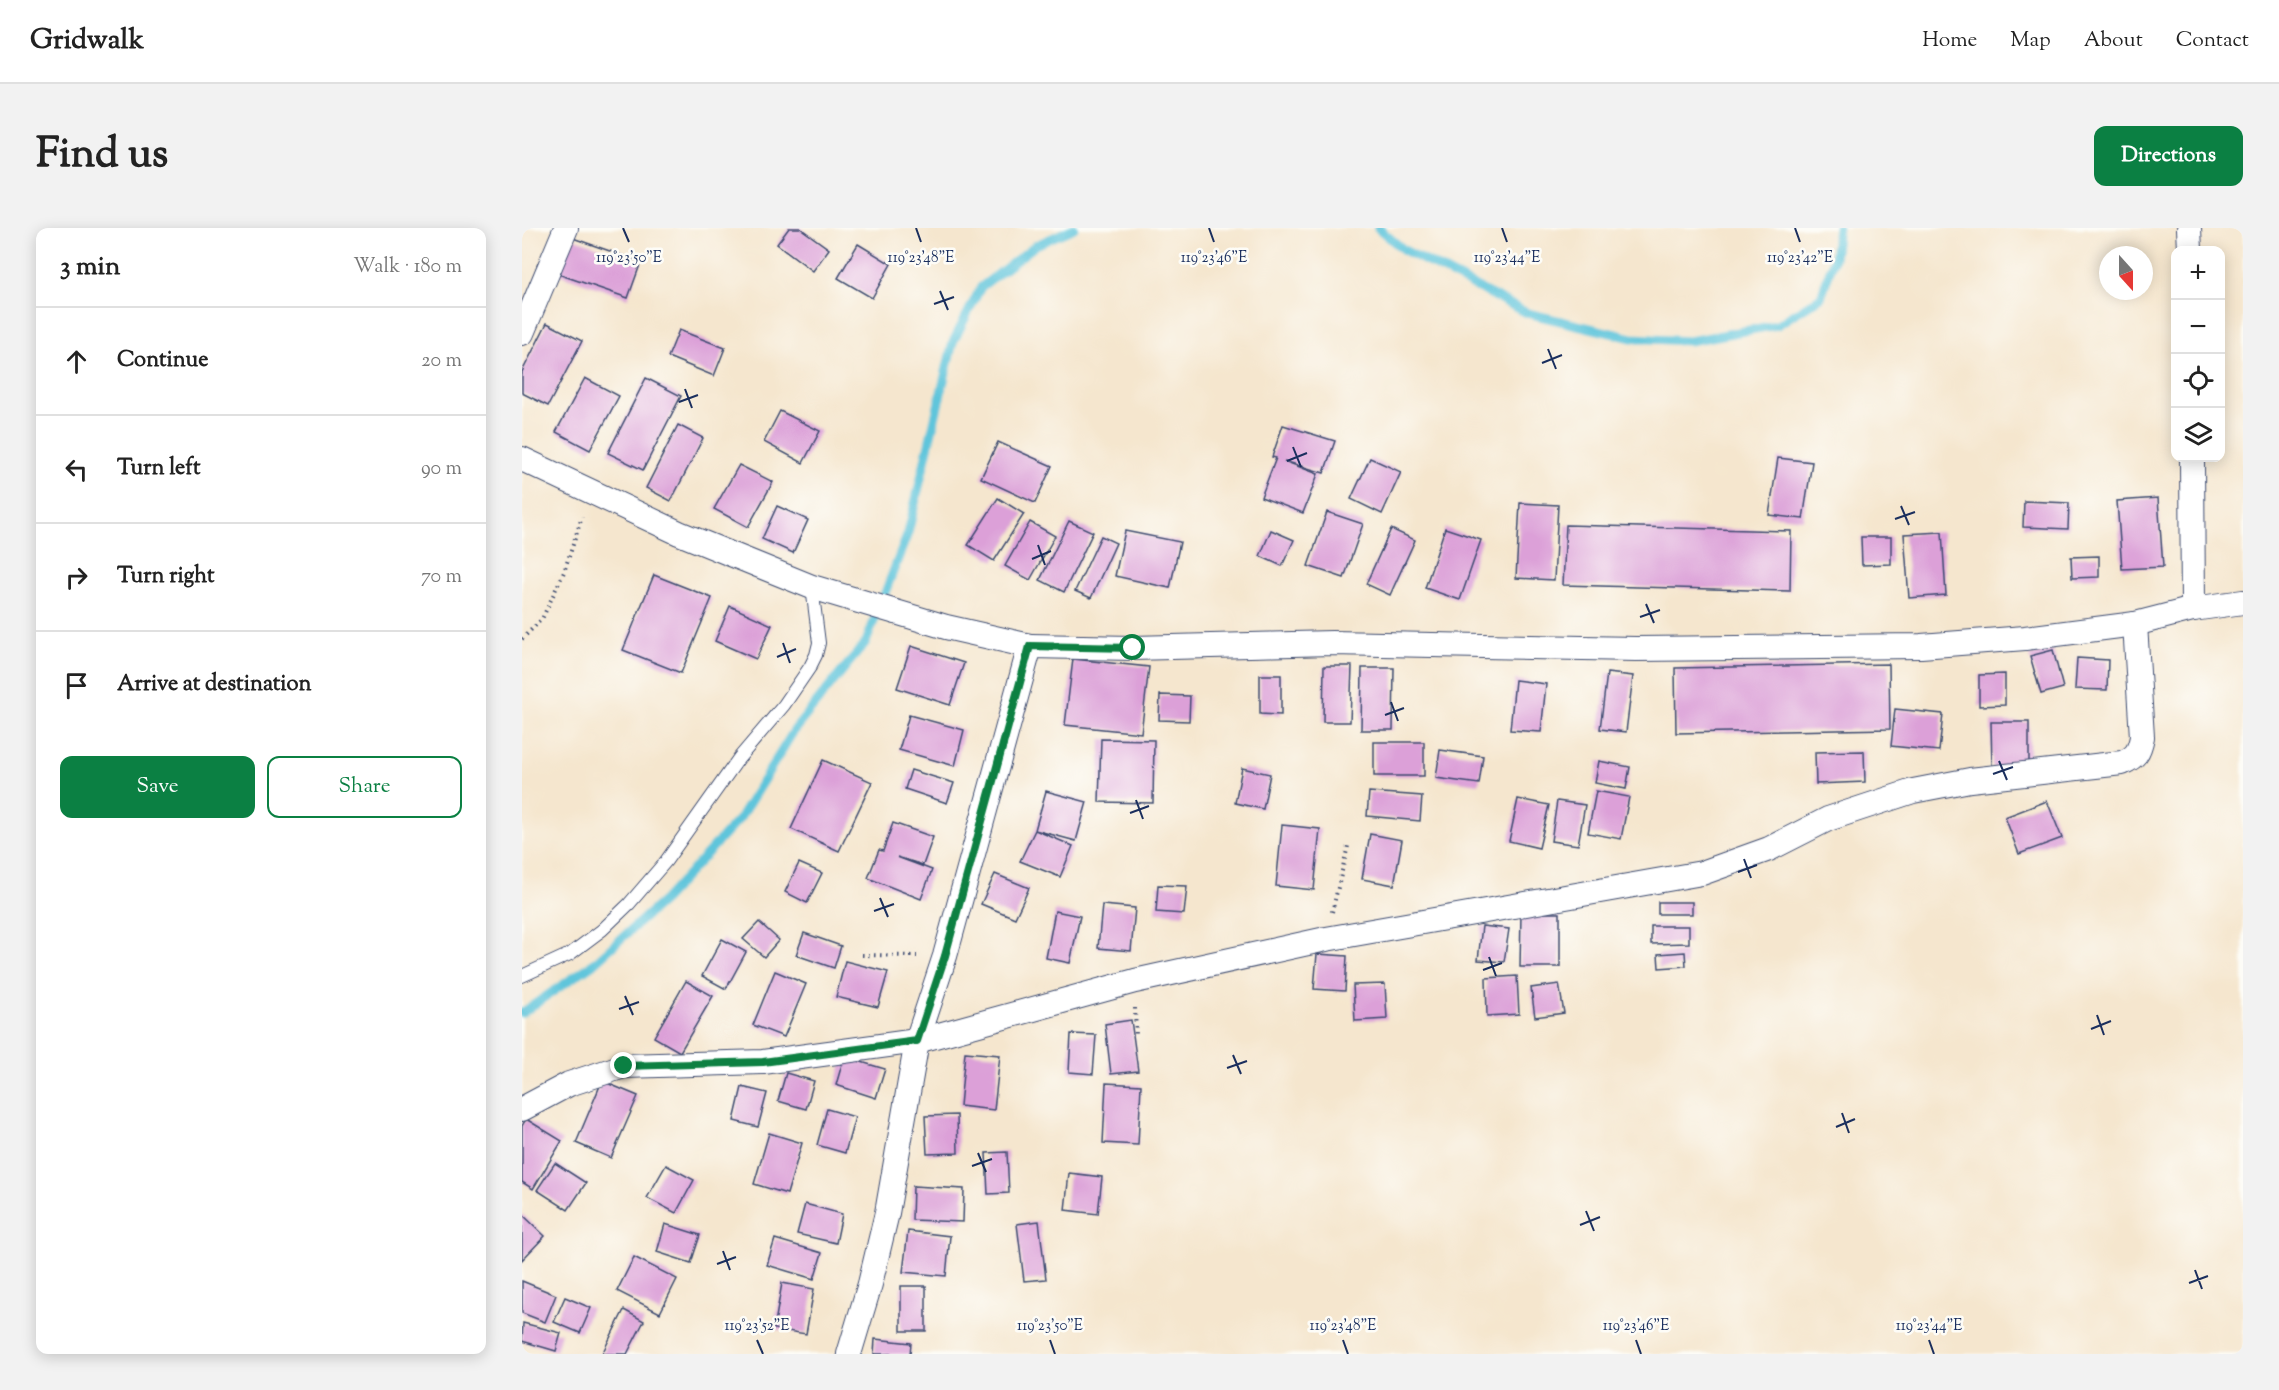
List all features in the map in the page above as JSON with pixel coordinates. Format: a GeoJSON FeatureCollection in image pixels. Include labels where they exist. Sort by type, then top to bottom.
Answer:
{"type":"FeatureCollection","features":[{"type":"Feature","properties":{"kind":"street"},"geometry":{"type":"LineString","coordinates":[[522,333],[566,228]]}},
{"type":"Feature","properties":{"kind":"street"},"geometry":{"type":"LineString","coordinates":[[2189,228],[2190,246]]}},
{"type":"Feature","properties":{"kind":"street"},"geometry":{"type":"LineString","coordinates":[[522,459],[679,533],[812,587],[946,627],[1030,646],[1133,648],[1332,643],[1636,649],[1867,647],[1978,642],[2134,624],[2193,609],[2243,602]]}},
{"type":"Feature","properties":{"kind":"street"},"geometry":{"type":"LineString","coordinates":[[2192,462],[2193,609]]}},
{"type":"Feature","properties":{"kind":"street"},"geometry":{"type":"LineString","coordinates":[[522,1109],[569,1084],[624,1066],[763,1062],[917,1041],[1135,981],[1326,939],[1691,876],[1769,849],[1828,819],[1913,791],[1970,780],[2122,763],[2139,752],[2142,737],[2134,624]]}},
{"type":"Feature","properties":{"kind":"street"},"geometry":{"type":"LineString","coordinates":[[849,1354],[870,1284],[886,1213],[917,1041],[945,956],[1030,646]]}},
{"type":"Feature","properties":{"kind":"lane"},"geometry":{"type":"LineString","coordinates":[[522,976],[570,954],[602,930],[629,904],[666,861],[739,758],[784,705],[810,667],[819,643],[812,587]]}},
{"type":"Feature","properties":{"kind":"path"},"geometry":{"type":"LineString","coordinates":[[522,639],[542,619],[564,572],[591,491]]}},
{"type":"Feature","properties":{"kind":"path"},"geometry":{"type":"LineString","coordinates":[[1326,939],[1348,846]]}},
{"type":"Feature","properties":{"kind":"path"},"geometry":{"type":"LineString","coordinates":[[862,955],[945,956]]}},
{"type":"Feature","properties":{"kind":"building"},"geometry":{"type":"Polygon","coordinates":[[[789,228],[800,228],[829,249],[813,271],[777,244],[789,228]]]}},
{"type":"Feature","properties":{"kind":"building"},"geometry":{"type":"Polygon","coordinates":[[[570,237],[641,262],[628,298],[558,274],[570,237]]]}},
{"type":"Feature","properties":{"kind":"building"},"geometry":{"type":"Polygon","coordinates":[[[858,244],[891,264],[872,298],[838,278],[858,244]]]}},
{"type":"Feature","properties":{"kind":"building"},"geometry":{"type":"Polygon","coordinates":[[[547,323],[582,341],[548,406],[522,393],[522,372],[547,323]]]}},
{"type":"Feature","properties":{"kind":"building"},"geometry":{"type":"Polygon","coordinates":[[[679,330],[725,348],[714,376],[668,357],[679,330]]]}},
{"type":"Feature","properties":{"kind":"building"},"geometry":{"type":"Polygon","coordinates":[[[585,378],[619,396],[590,450],[556,432],[585,378]]]}},
{"type":"Feature","properties":{"kind":"building"},"geometry":{"type":"Polygon","coordinates":[[[646,378],[681,396],[643,470],[608,453],[646,378]]]}},
{"type":"Feature","properties":{"kind":"building"},"geometry":{"type":"Polygon","coordinates":[[[780,411],[820,431],[803,463],[764,442],[780,411]]]}},
{"type":"Feature","properties":{"kind":"building"},"geometry":{"type":"Polygon","coordinates":[[[678,425],[703,438],[671,501],[646,488],[678,425]]]}},
{"type":"Feature","properties":{"kind":"building"},"geometry":{"type":"Polygon","coordinates":[[[1283,425],[1335,441],[1324,473],[1284,461],[1318,474],[1303,513],[1261,497],[1276,458],[1272,457],[1283,425]]]}},
{"type":"Feature","properties":{"kind":"building"},"geometry":{"type":"Polygon","coordinates":[[[998,442],[1052,466],[1035,503],[981,478],[998,442]]]}},
{"type":"Feature","properties":{"kind":"building"},"geometry":{"type":"Polygon","coordinates":[[[1370,458],[1401,472],[1382,514],[1351,499],[1370,458]]]}},
{"type":"Feature","properties":{"kind":"building"},"geometry":{"type":"Polygon","coordinates":[[[1778,458],[1812,462],[1803,519],[1769,515],[1778,458]]]}},
{"type":"Feature","properties":{"kind":"building"},"geometry":{"type":"Polygon","coordinates":[[[739,465],[773,482],[748,527],[714,509],[739,465]]]}},
{"type":"Feature","properties":{"kind":"building"},"geometry":{"type":"Polygon","coordinates":[[[998,498],[1024,514],[994,561],[968,545],[998,498]]]}},
{"type":"Feature","properties":{"kind":"building"},"geometry":{"type":"Polygon","coordinates":[[[2158,498],[2163,567],[2122,569],[2117,501],[2158,498]]]}},
{"type":"Feature","properties":{"kind":"building"},"geometry":{"type":"Polygon","coordinates":[[[2024,501],[2069,503],[2068,529],[2023,527],[2024,501]]]}},
{"type":"Feature","properties":{"kind":"building"},"geometry":{"type":"Polygon","coordinates":[[[1520,503],[1558,505],[1554,580],[1516,578],[1520,503]]]}},
{"type":"Feature","properties":{"kind":"building"},"geometry":{"type":"Polygon","coordinates":[[[777,506],[808,520],[793,553],[762,539],[777,506]]]}},
{"type":"Feature","properties":{"kind":"building"},"geometry":{"type":"Polygon","coordinates":[[[1327,512],[1363,524],[1344,578],[1308,566],[1327,512]]]}},
{"type":"Feature","properties":{"kind":"building"},"geometry":{"type":"Polygon","coordinates":[[[1069,521],[1093,532],[1064,592],[1040,580],[1069,521]]]}},
{"type":"Feature","properties":{"kind":"building"},"geometry":{"type":"Polygon","coordinates":[[[1030,522],[1055,536],[1030,580],[1005,566],[1030,522]]]}},
{"type":"Feature","properties":{"kind":"building"},"geometry":{"type":"Polygon","coordinates":[[[1566,525],[1791,531],[1790,591],[1563,585],[1566,525]]]}},
{"type":"Feature","properties":{"kind":"building"},"geometry":{"type":"Polygon","coordinates":[[[1445,528],[1481,540],[1460,600],[1425,588],[1445,528]]]}},
{"type":"Feature","properties":{"kind":"building"},"geometry":{"type":"Polygon","coordinates":[[[1391,529],[1415,540],[1390,595],[1366,584],[1391,529]]]}},
{"type":"Feature","properties":{"kind":"building"},"geometry":{"type":"Polygon","coordinates":[[[1271,530],[1294,540],[1282,566],[1260,556],[1271,530]]]}},
{"type":"Feature","properties":{"kind":"building"},"geometry":{"type":"Polygon","coordinates":[[[1125,531],[1180,542],[1170,588],[1115,576],[1125,531]]]}},
{"type":"Feature","properties":{"kind":"building"},"geometry":{"type":"Polygon","coordinates":[[[1942,532],[1946,595],[1909,598],[1904,534],[1942,532]]]}},
{"type":"Feature","properties":{"kind":"building"},"geometry":{"type":"Polygon","coordinates":[[[1101,536],[1116,543],[1091,598],[1075,591],[1101,536]]]}},
{"type":"Feature","properties":{"kind":"building"},"geometry":{"type":"Polygon","coordinates":[[[1861,537],[1891,537],[1891,564],[1862,565],[1861,537]]]}},
{"type":"Feature","properties":{"kind":"building"},"geometry":{"type":"Polygon","coordinates":[[[2099,556],[2099,577],[2072,578],[2071,557],[2099,556]]]}},
{"type":"Feature","properties":{"kind":"building"},"geometry":{"type":"Polygon","coordinates":[[[654,575],[712,598],[681,673],[623,650],[654,575]]]}},
{"type":"Feature","properties":{"kind":"building"},"geometry":{"type":"Polygon","coordinates":[[[730,606],[772,625],[756,659],[715,641],[730,606]]]}},
{"type":"Feature","properties":{"kind":"building"},"geometry":{"type":"Polygon","coordinates":[[[911,646],[964,663],[950,705],[897,688],[911,646]]]}},
{"type":"Feature","properties":{"kind":"building"},"geometry":{"type":"Polygon","coordinates":[[[2053,650],[2063,688],[2041,694],[2030,656],[2053,650]]]}},
{"type":"Feature","properties":{"kind":"building"},"geometry":{"type":"Polygon","coordinates":[[[2077,658],[2108,660],[2107,690],[2075,689],[2077,658]]]}},
{"type":"Feature","properties":{"kind":"building"},"geometry":{"type":"Polygon","coordinates":[[[1073,659],[1149,667],[1141,733],[1065,725],[1073,659]]]}},
{"type":"Feature","properties":{"kind":"building"},"geometry":{"type":"Polygon","coordinates":[[[1889,664],[1890,729],[1676,733],[1675,668],[1889,664]]]}},
{"type":"Feature","properties":{"kind":"building"},"geometry":{"type":"Polygon","coordinates":[[[1324,666],[1352,666],[1350,722],[1323,722],[1324,666]]]}},
{"type":"Feature","properties":{"kind":"building"},"geometry":{"type":"Polygon","coordinates":[[[1362,668],[1394,668],[1393,730],[1361,730],[1362,668]]]}},
{"type":"Feature","properties":{"kind":"building"},"geometry":{"type":"Polygon","coordinates":[[[1607,673],[1633,676],[1626,732],[1600,729],[1607,673]]]}},
{"type":"Feature","properties":{"kind":"building"},"geometry":{"type":"Polygon","coordinates":[[[2005,674],[2005,705],[1979,706],[1979,675],[2005,674]]]}},
{"type":"Feature","properties":{"kind":"building"},"geometry":{"type":"Polygon","coordinates":[[[1260,675],[1281,675],[1281,715],[1260,714],[1260,675]]]}},
{"type":"Feature","properties":{"kind":"building"},"geometry":{"type":"Polygon","coordinates":[[[1515,680],[1546,684],[1541,732],[1510,730],[1515,680]]]}},
{"type":"Feature","properties":{"kind":"building"},"geometry":{"type":"Polygon","coordinates":[[[1160,695],[1190,696],[1189,721],[1159,720],[1160,695]]]}},
{"type":"Feature","properties":{"kind":"building"},"geometry":{"type":"Polygon","coordinates":[[[1895,709],[1943,714],[1939,751],[1891,746],[1895,709]]]}},
{"type":"Feature","properties":{"kind":"building"},"geometry":{"type":"Polygon","coordinates":[[[909,715],[964,730],[955,766],[899,750],[909,715]]]}},
{"type":"Feature","properties":{"kind":"building"},"geometry":{"type":"Polygon","coordinates":[[[1991,722],[2029,722],[2029,768],[1992,768],[1991,722]]]}},
{"type":"Feature","properties":{"kind":"building"},"geometry":{"type":"Polygon","coordinates":[[[1101,739],[1154,740],[1153,803],[1099,802],[1101,739]]]}},
{"type":"Feature","properties":{"kind":"building"},"geometry":{"type":"Polygon","coordinates":[[[1374,742],[1424,742],[1424,776],[1374,776],[1374,742]]]}},
{"type":"Feature","properties":{"kind":"building"},"geometry":{"type":"Polygon","coordinates":[[[1440,750],[1483,756],[1479,784],[1436,778],[1440,750]]]}},
{"type":"Feature","properties":{"kind":"building"},"geometry":{"type":"Polygon","coordinates":[[[1864,751],[1865,782],[1816,784],[1815,752],[1864,751]]]}},
{"type":"Feature","properties":{"kind":"building"},"geometry":{"type":"Polygon","coordinates":[[[823,760],[872,782],[839,851],[791,829],[823,760]]]}},
{"type":"Feature","properties":{"kind":"building"},"geometry":{"type":"Polygon","coordinates":[[[1599,761],[1630,767],[1626,789],[1595,783],[1599,761]]]}},
{"type":"Feature","properties":{"kind":"building"},"geometry":{"type":"Polygon","coordinates":[[[1242,768],[1270,774],[1263,809],[1235,803],[1242,768]]]}},
{"type":"Feature","properties":{"kind":"building"},"geometry":{"type":"Polygon","coordinates":[[[911,770],[954,783],[947,803],[905,789],[911,770]]]}},
{"type":"Feature","properties":{"kind":"building"},"geometry":{"type":"Polygon","coordinates":[[[1046,791],[1087,802],[1076,841],[1035,830],[1046,791]]]}},
{"type":"Feature","properties":{"kind":"building"},"geometry":{"type":"Polygon","coordinates":[[[1596,791],[1629,797],[1621,839],[1588,833],[1596,791]]]}},
{"type":"Feature","properties":{"kind":"building"},"geometry":{"type":"Polygon","coordinates":[[[1369,792],[1422,796],[1420,821],[1367,816],[1369,792]]]}},
{"type":"Feature","properties":{"kind":"building"},"geometry":{"type":"Polygon","coordinates":[[[1518,799],[1549,805],[1539,848],[1509,841],[1518,799]]]}},
{"type":"Feature","properties":{"kind":"building"},"geometry":{"type":"Polygon","coordinates":[[[1557,801],[1585,805],[1578,845],[1551,841],[1557,801]]]}},
{"type":"Feature","properties":{"kind":"building"},"geometry":{"type":"Polygon","coordinates":[[[2047,801],[2062,838],[2019,854],[2005,817],[2047,801]]]}},
{"type":"Feature","properties":{"kind":"building"},"geometry":{"type":"Polygon","coordinates":[[[893,823],[933,837],[923,865],[897,857],[932,870],[921,899],[868,878],[879,850],[883,851],[893,823]]]}},
{"type":"Feature","properties":{"kind":"building"},"geometry":{"type":"Polygon","coordinates":[[[1282,825],[1320,829],[1314,890],[1276,886],[1282,825]]]}},
{"type":"Feature","properties":{"kind":"building"},"geometry":{"type":"Polygon","coordinates":[[[1035,830],[1073,846],[1060,877],[1020,861],[1035,830]]]}},
{"type":"Feature","properties":{"kind":"building"},"geometry":{"type":"Polygon","coordinates":[[[1370,834],[1402,840],[1394,885],[1362,879],[1370,834]]]}},
{"type":"Feature","properties":{"kind":"building"},"geometry":{"type":"Polygon","coordinates":[[[799,863],[822,873],[807,903],[785,892],[799,863]]]}},
{"type":"Feature","properties":{"kind":"building"},"geometry":{"type":"Polygon","coordinates":[[[995,874],[1029,888],[1015,918],[981,904],[995,874]]]}},
{"type":"Feature","properties":{"kind":"building"},"geometry":{"type":"Polygon","coordinates":[[[1158,885],[1187,886],[1184,914],[1156,912],[1158,885]]]}},
{"type":"Feature","properties":{"kind":"building"},"geometry":{"type":"Polygon","coordinates":[[[1658,902],[1692,902],[1692,914],[1658,914],[1658,902]]]}},
{"type":"Feature","properties":{"kind":"building"},"geometry":{"type":"Polygon","coordinates":[[[1102,905],[1135,908],[1131,951],[1098,948],[1102,905]]]}},
{"type":"Feature","properties":{"kind":"building"},"geometry":{"type":"Polygon","coordinates":[[[1055,911],[1080,916],[1070,963],[1046,958],[1055,911]]]}},
{"type":"Feature","properties":{"kind":"building"},"geometry":{"type":"Polygon","coordinates":[[[1521,913],[1560,913],[1560,967],[1520,967],[1521,913]]]}},
{"type":"Feature","properties":{"kind":"building"},"geometry":{"type":"Polygon","coordinates":[[[759,922],[779,940],[764,957],[743,939],[759,922]]]}},
{"type":"Feature","properties":{"kind":"building"},"geometry":{"type":"Polygon","coordinates":[[[1482,926],[1509,929],[1504,962],[1478,960],[1482,926]]]}},
{"type":"Feature","properties":{"kind":"building"},"geometry":{"type":"Polygon","coordinates":[[[1651,926],[1689,926],[1689,943],[1651,944],[1651,926]]]}},
{"type":"Feature","properties":{"kind":"building"},"geometry":{"type":"Polygon","coordinates":[[[804,933],[841,946],[834,968],[796,955],[804,933]]]}},
{"type":"Feature","properties":{"kind":"building"},"geometry":{"type":"Polygon","coordinates":[[[722,939],[746,952],[726,989],[702,976],[722,939]]]}},
{"type":"Feature","properties":{"kind":"building"},"geometry":{"type":"Polygon","coordinates":[[[1685,952],[1686,966],[1659,968],[1658,954],[1685,952]]]}},
{"type":"Feature","properties":{"kind":"building"},"geometry":{"type":"Polygon","coordinates":[[[1317,954],[1347,956],[1345,991],[1314,989],[1317,954]]]}},
{"type":"Feature","properties":{"kind":"building"},"geometry":{"type":"Polygon","coordinates":[[[845,961],[888,972],[878,1007],[836,997],[845,961]]]}},
{"type":"Feature","properties":{"kind":"building"},"geometry":{"type":"Polygon","coordinates":[[[775,971],[806,984],[784,1037],[753,1025],[775,971]]]}},
{"type":"Feature","properties":{"kind":"building"},"geometry":{"type":"Polygon","coordinates":[[[1517,976],[1519,1014],[1487,1016],[1486,978],[1517,976]]]}},
{"type":"Feature","properties":{"kind":"building"},"geometry":{"type":"Polygon","coordinates":[[[686,981],[713,996],[680,1052],[654,1037],[686,981]]]}},
{"type":"Feature","properties":{"kind":"building"},"geometry":{"type":"Polygon","coordinates":[[[1385,984],[1387,1019],[1355,1021],[1353,985],[1385,984]]]}},
{"type":"Feature","properties":{"kind":"building"},"geometry":{"type":"Polygon","coordinates":[[[1559,984],[1564,1013],[1535,1017],[1531,988],[1559,984]]]}},
{"type":"Feature","properties":{"kind":"building"},"geometry":{"type":"Polygon","coordinates":[[[1131,1020],[1138,1071],[1111,1074],[1105,1024],[1131,1020]]]}},
{"type":"Feature","properties":{"kind":"building"},"geometry":{"type":"Polygon","coordinates":[[[1071,1034],[1096,1035],[1093,1074],[1069,1072],[1071,1034]]]}},
{"type":"Feature","properties":{"kind":"building"},"geometry":{"type":"Polygon","coordinates":[[[965,1052],[1000,1055],[994,1110],[960,1106],[965,1052]]]}},
{"type":"Feature","properties":{"kind":"building"},"geometry":{"type":"Polygon","coordinates":[[[844,1057],[885,1069],[876,1098],[836,1085],[844,1057]]]}},
{"type":"Feature","properties":{"kind":"building"},"geometry":{"type":"Polygon","coordinates":[[[786,1073],[814,1081],[806,1109],[778,1101],[786,1073]]]}},
{"type":"Feature","properties":{"kind":"building"},"geometry":{"type":"Polygon","coordinates":[[[602,1081],[638,1096],[611,1158],[576,1143],[602,1081]]]}},
{"type":"Feature","properties":{"kind":"building"},"geometry":{"type":"Polygon","coordinates":[[[1106,1083],[1141,1085],[1138,1145],[1103,1143],[1106,1083]]]}},
{"type":"Feature","properties":{"kind":"building"},"geometry":{"type":"Polygon","coordinates":[[[742,1087],[767,1093],[758,1127],[734,1121],[742,1087]]]}},
{"type":"Feature","properties":{"kind":"building"},"geometry":{"type":"Polygon","coordinates":[[[827,1109],[855,1117],[845,1153],[817,1145],[827,1109]]]}},
{"type":"Feature","properties":{"kind":"building"},"geometry":{"type":"Polygon","coordinates":[[[957,1115],[958,1153],[927,1154],[925,1116],[957,1115]]]}},
{"type":"Feature","properties":{"kind":"building"},"geometry":{"type":"Polygon","coordinates":[[[526,1119],[562,1141],[533,1189],[522,1182],[522,1126],[526,1119]]]}},
{"type":"Feature","properties":{"kind":"building"},"geometry":{"type":"Polygon","coordinates":[[[769,1133],[802,1143],[787,1194],[754,1184],[769,1133]]]}},
{"type":"Feature","properties":{"kind":"building"},"geometry":{"type":"Polygon","coordinates":[[[1007,1152],[1009,1193],[988,1194],[986,1153],[1007,1152]]]}},
{"type":"Feature","properties":{"kind":"building"},"geometry":{"type":"Polygon","coordinates":[[[555,1163],[586,1183],[568,1210],[537,1190],[555,1163]]]}},
{"type":"Feature","properties":{"kind":"building"},"geometry":{"type":"Polygon","coordinates":[[[666,1165],[694,1180],[676,1213],[647,1198],[666,1165]]]}},
{"type":"Feature","properties":{"kind":"building"},"geometry":{"type":"Polygon","coordinates":[[[1069,1173],[1102,1177],[1098,1214],[1065,1210],[1069,1173]]]}},
{"type":"Feature","properties":{"kind":"building"},"geometry":{"type":"Polygon","coordinates":[[[913,1186],[964,1189],[963,1222],[912,1220],[913,1186]]]}},
{"type":"Feature","properties":{"kind":"building"},"geometry":{"type":"Polygon","coordinates":[[[805,1204],[842,1214],[836,1243],[797,1234],[805,1204]]]}},
{"type":"Feature","properties":{"kind":"building"},"geometry":{"type":"Polygon","coordinates":[[[522,1214],[545,1236],[522,1260],[522,1214]]]}},
{"type":"Feature","properties":{"kind":"building"},"geometry":{"type":"Polygon","coordinates":[[[1039,1221],[1046,1279],[1024,1281],[1017,1224],[1039,1221]]]}},
{"type":"Feature","properties":{"kind":"building"},"geometry":{"type":"Polygon","coordinates":[[[665,1224],[700,1235],[691,1263],[657,1252],[665,1224]]]}},
{"type":"Feature","properties":{"kind":"building"},"geometry":{"type":"Polygon","coordinates":[[[908,1231],[950,1236],[946,1276],[903,1272],[908,1231]]]}},
{"type":"Feature","properties":{"kind":"building"},"geometry":{"type":"Polygon","coordinates":[[[775,1239],[822,1253],[814,1279],[767,1265],[775,1239]]]}},
{"type":"Feature","properties":{"kind":"building"},"geometry":{"type":"Polygon","coordinates":[[[634,1257],[677,1279],[660,1313],[617,1291],[634,1257]]]}},
{"type":"Feature","properties":{"kind":"building"},"geometry":{"type":"Polygon","coordinates":[[[522,1281],[556,1295],[545,1322],[522,1313],[522,1281]]]}},
{"type":"Feature","properties":{"kind":"building"},"geometry":{"type":"Polygon","coordinates":[[[782,1283],[814,1289],[806,1334],[774,1329],[782,1283]]]}},
{"type":"Feature","properties":{"kind":"building"},"geometry":{"type":"Polygon","coordinates":[[[901,1286],[926,1286],[926,1331],[901,1331],[901,1286]]]}},
{"type":"Feature","properties":{"kind":"building"},"geometry":{"type":"Polygon","coordinates":[[[565,1297],[591,1308],[580,1333],[554,1322],[565,1297]]]}},
{"type":"Feature","properties":{"kind":"building"},"geometry":{"type":"Polygon","coordinates":[[[624,1310],[644,1321],[627,1354],[602,1354],[624,1310]]]}},
{"type":"Feature","properties":{"kind":"building"},"geometry":{"type":"Polygon","coordinates":[[[523,1323],[561,1333],[556,1351],[522,1341],[523,1323]]]}},
{"type":"Feature","properties":{"kind":"building"},"geometry":{"type":"Polygon","coordinates":[[[875,1339],[911,1343],[910,1354],[874,1354],[875,1339]]]}},
{"type":"Feature","properties":{"kind":"waterway"},"geometry":{"type":"LineString","coordinates":[[522,1013],[593,964],[664,900],[740,818],[795,729],[866,642],[908,533],[953,342],[981,287],[1036,245],[1074,228]]}},
{"type":"Feature","properties":{"kind":"waterway"},"geometry":{"type":"LineString","coordinates":[[1378,228],[1404,250],[1527,313],[1632,338],[1689,341],[1777,325],[1821,297],[1834,258],[1838,228]]}},
{"type":"Feature","properties":{"kind":"route"},"geometry":{"type":"LineString","coordinates":[[624,1066],[763,1062],[917,1041],[945,956],[1030,646],[1133,648]]}}]}
